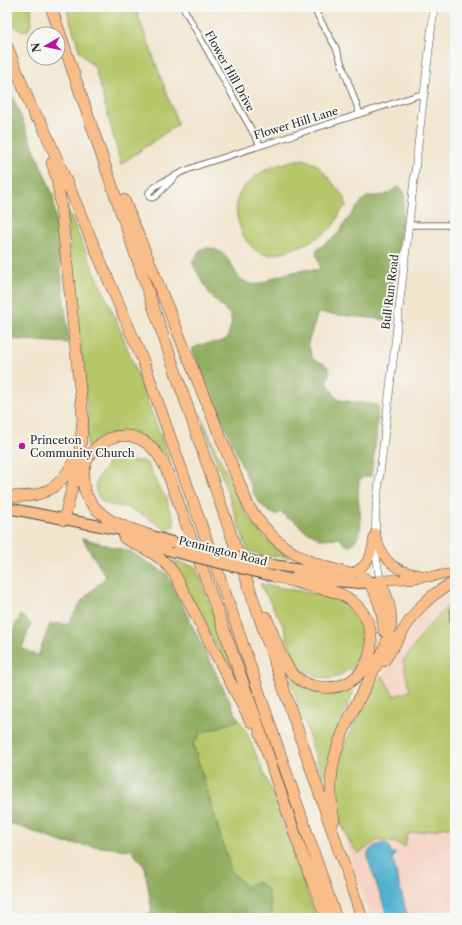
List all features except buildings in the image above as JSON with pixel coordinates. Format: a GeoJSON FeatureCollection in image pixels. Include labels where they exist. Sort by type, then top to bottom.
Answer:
{"type":"FeatureCollection","features":[{"type":"Feature","properties":{"kind":"highway"},"geometry":{"type":"LineString","coordinates":[[51,7],[58,26]]}},
{"type":"Feature","properties":{"kind":"highway"},"geometry":{"type":"LineString","coordinates":[[7,46],[33,111],[55,173],[60,198],[73,309],[83,418],[79,460],[64,520]]}},
{"type":"Feature","properties":{"kind":"highway"},"geometry":{"type":"LineString","coordinates":[[66,49],[122,197],[249,507],[271,535],[298,555],[315,563],[375,582],[387,596],[390,618],[388,637],[338,742],[333,759],[330,777],[331,803],[342,858]]}},
{"type":"Feature","properties":{"kind":"highway"},"geometry":{"type":"LineString","coordinates":[[66,51],[362,918]]}},
{"type":"Feature","properties":{"kind":"highway"},"geometry":{"type":"LineString","coordinates":[[33,111],[42,124],[144,363],[336,918]]}},
{"type":"Feature","properties":{"kind":"highway"},"geometry":{"type":"LineString","coordinates":[[7,496],[35,496],[43,493],[55,485],[74,461],[78,451],[83,428]]}},
{"type":"Feature","properties":{"kind":"highway"},"geometry":{"type":"LineString","coordinates":[[152,536],[106,517],[95,506],[86,492],[83,477],[86,462],[95,448],[108,440],[123,436],[138,439],[150,445],[161,458],[246,691],[297,840],[326,918]]}},
{"type":"Feature","properties":{"kind":"highway"},"geometry":{"type":"LineString","coordinates":[[218,497],[281,652],[291,672],[306,683],[325,688],[337,687],[357,676],[369,659],[372,642],[368,622],[360,608],[352,600],[338,593],[272,570]]}},
{"type":"Feature","properties":{"kind":"highway","name":"Pennington Road"},"geometry":{"type":"LineString","coordinates":[[7,508],[152,536],[225,555],[272,570],[356,575]]}},
{"type":"Feature","properties":{"kind":"highway","name":"Pennington Road"},"geometry":{"type":"LineString","coordinates":[[64,520],[175,552],[334,582],[375,582]]}},
{"type":"Feature","properties":{"kind":"highway"},"geometry":{"type":"LineString","coordinates":[[124,538],[156,554],[175,575],[245,710],[277,782]]}},
{"type":"Feature","properties":{"kind":"highway"},"geometry":{"type":"LineString","coordinates":[[356,703],[415,612],[434,594],[455,582]]}},
{"type":"Feature","properties":{"kind":"main road"},"geometry":{"type":"LineString","coordinates":[[356,575],[372,555],[375,533]]}},
{"type":"Feature","properties":{"kind":"main road"},"geometry":{"type":"LineString","coordinates":[[375,533],[381,553],[385,558],[405,571],[433,577]]}},
{"type":"Feature","properties":{"kind":"main road","name":"Pennington Road"},"geometry":{"type":"LineString","coordinates":[[375,582],[433,577],[455,573]]}},
{"type":"Feature","properties":{"kind":"street","name":"Flower Hill Drive"},"geometry":{"type":"LineString","coordinates":[[183,7],[260,145]]}},
{"type":"Feature","properties":{"kind":"street"},"geometry":{"type":"LineString","coordinates":[[313,7],[336,48],[360,114]]}},
{"type":"Feature","properties":{"kind":"street","name":"Bull Run Road"},"geometry":{"type":"LineString","coordinates":[[375,582],[375,533],[378,495],[434,7]]}},
{"type":"Feature","properties":{"kind":"street","name":"Flower Hill Lane"},"geometry":{"type":"LineString","coordinates":[[175,177],[156,196],[152,198],[149,196],[149,192],[152,188],[200,165],[425,93]]}},
{"type":"Feature","properties":{"kind":"street"},"geometry":{"type":"LineString","coordinates":[[409,225],[455,225]]}},
{"type":"Feature","properties":{"kind":"street"},"geometry":{"type":"LineString","coordinates":[[453,621],[455,606]]}},
{"type":"Feature","properties":{"kind":"shaded area"},"geometry":{"type":"Polygon","coordinates":[[[455,590],[455,918],[370,918],[338,817],[340,755],[361,709],[428,605],[448,592],[455,590]]]}},
{"type":"Feature","properties":{"kind":"green space"},"geometry":{"type":"Polygon","coordinates":[[[11,7],[31,7],[30,26],[26,26],[26,30],[18,30],[11,17],[11,7]]]}},
{"type":"Feature","properties":{"kind":"green space"},"geometry":{"type":"Polygon","coordinates":[[[66,7],[135,7],[178,124],[121,164],[95,68],[80,52],[66,7]]]}},
{"type":"Feature","properties":{"kind":"green space"},"geometry":{"type":"Polygon","coordinates":[[[7,83],[53,195],[69,343],[7,339],[7,83]]]}},
{"type":"Feature","properties":{"kind":"green space"},"geometry":{"type":"Polygon","coordinates":[[[304,159],[317,165],[321,169],[345,198],[346,206],[341,211],[331,228],[312,240],[276,254],[266,255],[258,252],[251,246],[240,229],[236,210],[239,194],[252,179],[272,167],[304,159]]]}},
{"type":"Feature","properties":{"kind":"green space"},"geometry":{"type":"Polygon","coordinates":[[[399,187],[405,192],[390,320],[319,313],[308,343],[313,360],[328,366],[329,376],[327,381],[336,398],[340,400],[378,405],[376,438],[371,476],[363,477],[359,481],[358,497],[361,517],[360,530],[358,536],[349,546],[343,543],[340,538],[319,539],[280,512],[276,515],[263,507],[254,494],[192,349],[201,345],[227,339],[232,322],[230,315],[211,296],[193,265],[193,261],[201,249],[214,249],[221,252],[226,257],[238,277],[252,284],[261,283],[272,278],[298,271],[320,269],[316,253],[318,249],[338,234],[363,200],[370,196],[385,195],[399,187]]]}},
{"type":"Feature","properties":{"kind":"green space"},"geometry":{"type":"Polygon","coordinates":[[[65,204],[122,334],[170,461],[161,451],[135,432],[103,435],[87,449],[88,415],[65,204]]]}},
{"type":"Feature","properties":{"kind":"green space"},"geometry":{"type":"Polygon","coordinates":[[[200,414],[243,510],[265,539],[289,557],[262,555],[248,551],[200,414]]]}},
{"type":"Feature","properties":{"kind":"green space"},"geometry":{"type":"Polygon","coordinates":[[[116,457],[130,461],[143,461],[147,463],[159,488],[167,498],[169,509],[174,519],[172,529],[169,531],[126,507],[110,505],[101,501],[96,490],[97,481],[109,462],[116,457]]]}},
{"type":"Feature","properties":{"kind":"green space"},"geometry":{"type":"Polygon","coordinates":[[[82,538],[131,552],[167,574],[239,720],[201,733],[193,744],[231,871],[246,887],[257,882],[267,889],[273,918],[132,918],[152,913],[145,867],[131,850],[64,843],[7,822],[7,641],[21,615],[31,624],[22,648],[38,656],[50,624],[68,624],[83,599],[106,577],[82,538]]]}},
{"type":"Feature","properties":{"kind":"green space"},"geometry":{"type":"Polygon","coordinates":[[[172,561],[196,567],[247,705],[172,561]]]}},
{"type":"Feature","properties":{"kind":"green space"},"geometry":{"type":"Polygon","coordinates":[[[260,584],[338,598],[357,616],[362,633],[362,642],[353,668],[347,670],[338,677],[327,679],[302,670],[294,658],[283,625],[260,584]]]}},
{"type":"Feature","properties":{"kind":"green space"},"geometry":{"type":"Polygon","coordinates":[[[450,603],[447,622],[455,662],[455,826],[407,834],[405,847],[396,843],[378,840],[358,854],[350,842],[338,817],[334,786],[340,755],[361,709],[382,675],[394,696],[410,691],[403,661],[428,627],[450,603]]]}},
{"type":"Feature","properties":{"kind":"green space"},"geometry":{"type":"Polygon","coordinates":[[[289,677],[311,689],[331,693],[358,681],[342,719],[323,778],[289,677]]]}},
{"type":"Feature","properties":{"kind":"green space"},"geometry":{"type":"Polygon","coordinates":[[[239,720],[246,731],[272,792],[316,918],[273,918],[267,889],[246,888],[231,871],[193,744],[201,733],[239,720]]]}},
{"type":"Feature","properties":{"kind":"water"},"geometry":{"type":"Polygon","coordinates":[[[385,843],[389,846],[391,853],[395,853],[394,857],[392,857],[408,918],[388,918],[368,859],[368,852],[372,848],[385,843]]]}},
{"type":"Feature","properties":{"kind":"waterway"},"geometry":{"type":"LineString","coordinates":[[446,7],[455,11]]}},
{"type":"Feature","properties":{"kind":"place","name":"Princeton Community Church"},"geometry":{"type":"Point","coordinates":[22,446]}}]}
